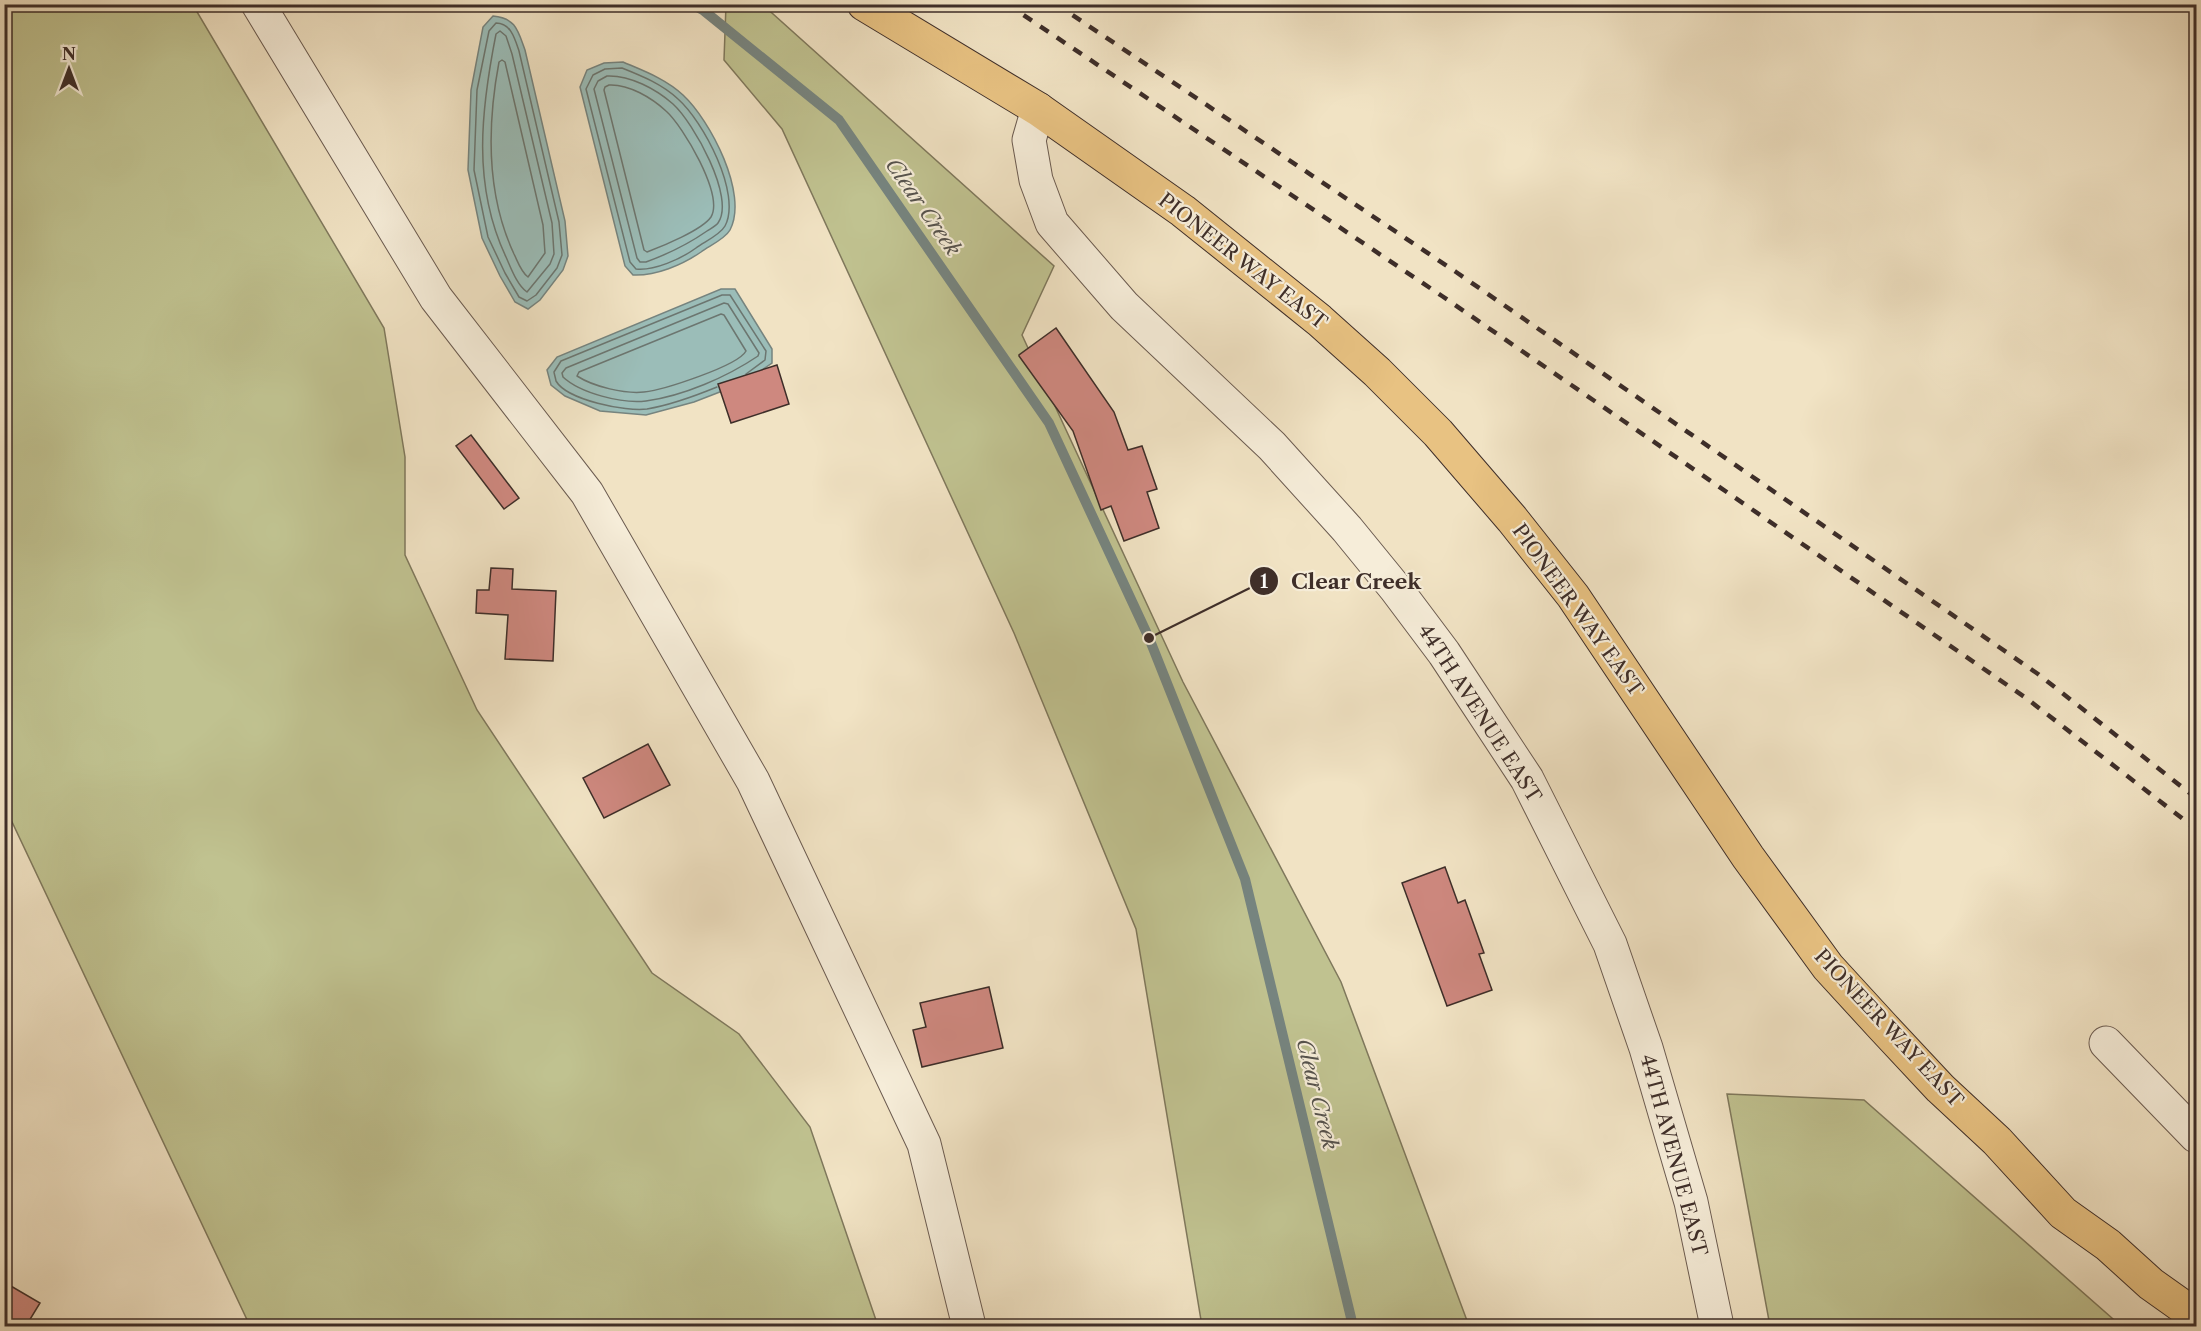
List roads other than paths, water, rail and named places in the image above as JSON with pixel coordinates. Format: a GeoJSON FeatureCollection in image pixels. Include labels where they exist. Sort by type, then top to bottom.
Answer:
{"type":"FeatureCollection","features":[{"type":"Feature","properties":{"kind":"main road","name":"PIONEER WAY EAST"},"geometry":{"type":"LineString","coordinates":[[864,4],[1038,109],[1183,211],[1319,320],[1377,372],[1438,433],[1512,519],[1573,596],[1748,857],[1828,967],[1940,1088],[1997,1141],[2063,1213],[2108,1245],[2151,1284],[2196,1316]]}},
{"type":"Feature","properties":{"kind":"street"},"geometry":{"type":"LineString","coordinates":[[258,4],[436,298],[587,493],[753,781],[924,1144],[969,1326]]}},
{"type":"Feature","properties":{"kind":"street","name":"44TH AVENUE EAST"},"geometry":{"type":"LineString","coordinates":[[1038,109],[1029,140],[1036,180],[1052,223],[1124,306],[1272,446],[1347,529],[1444,653],[1527,779],[1610,944],[1632,1007],[1691,1202],[1717,1326]]}},
{"type":"Feature","properties":{"kind":"street"},"geometry":{"type":"LineString","coordinates":[[2106,1043],[2196,1136]]}},
{"type":"Feature","properties":{"kind":"water"},"geometry":{"type":"Polygon","coordinates":[[[493,16],[507,19],[515,27],[525,50],[565,221],[568,256],[563,270],[540,300],[528,309],[515,302],[482,238],[468,170],[471,90],[483,27],[493,16]]]}},
{"type":"Feature","properties":{"kind":"water"},"geometry":{"type":"Polygon","coordinates":[[[623,62],[669,84],[694,107],[715,139],[724,158],[731,178],[734,197],[735,215],[730,230],[717,242],[677,265],[660,272],[642,275],[633,275],[625,266],[580,87],[587,70],[604,63],[623,62]]]}},
{"type":"Feature","properties":{"kind":"water"},"geometry":{"type":"Polygon","coordinates":[[[721,289],[735,289],[772,349],[772,363],[743,383],[694,402],[646,415],[600,411],[565,396],[551,385],[547,370],[557,357],[721,289]]]}},
{"type":"Feature","properties":{"kind":"waterway","name":"Clear Creek"},"geometry":{"type":"LineString","coordinates":[[692,4],[703,10],[839,120],[1049,423],[1149,638],[1245,879],[1353,1326]]}},
{"type":"Feature","properties":{"kind":"railway"},"geometry":{"type":"LineString","coordinates":[[1007,4],[1442,296],[2026,698],[2196,829]]}},
{"type":"Feature","properties":{"kind":"railway"},"geometry":{"type":"LineString","coordinates":[[1056,4],[1456,272],[2038,674],[2196,798]]}},
{"type":"Feature","properties":{"kind":"place","name":"Clear Creek"},"geometry":{"type":"Point","coordinates":[1149,638]}}]}
